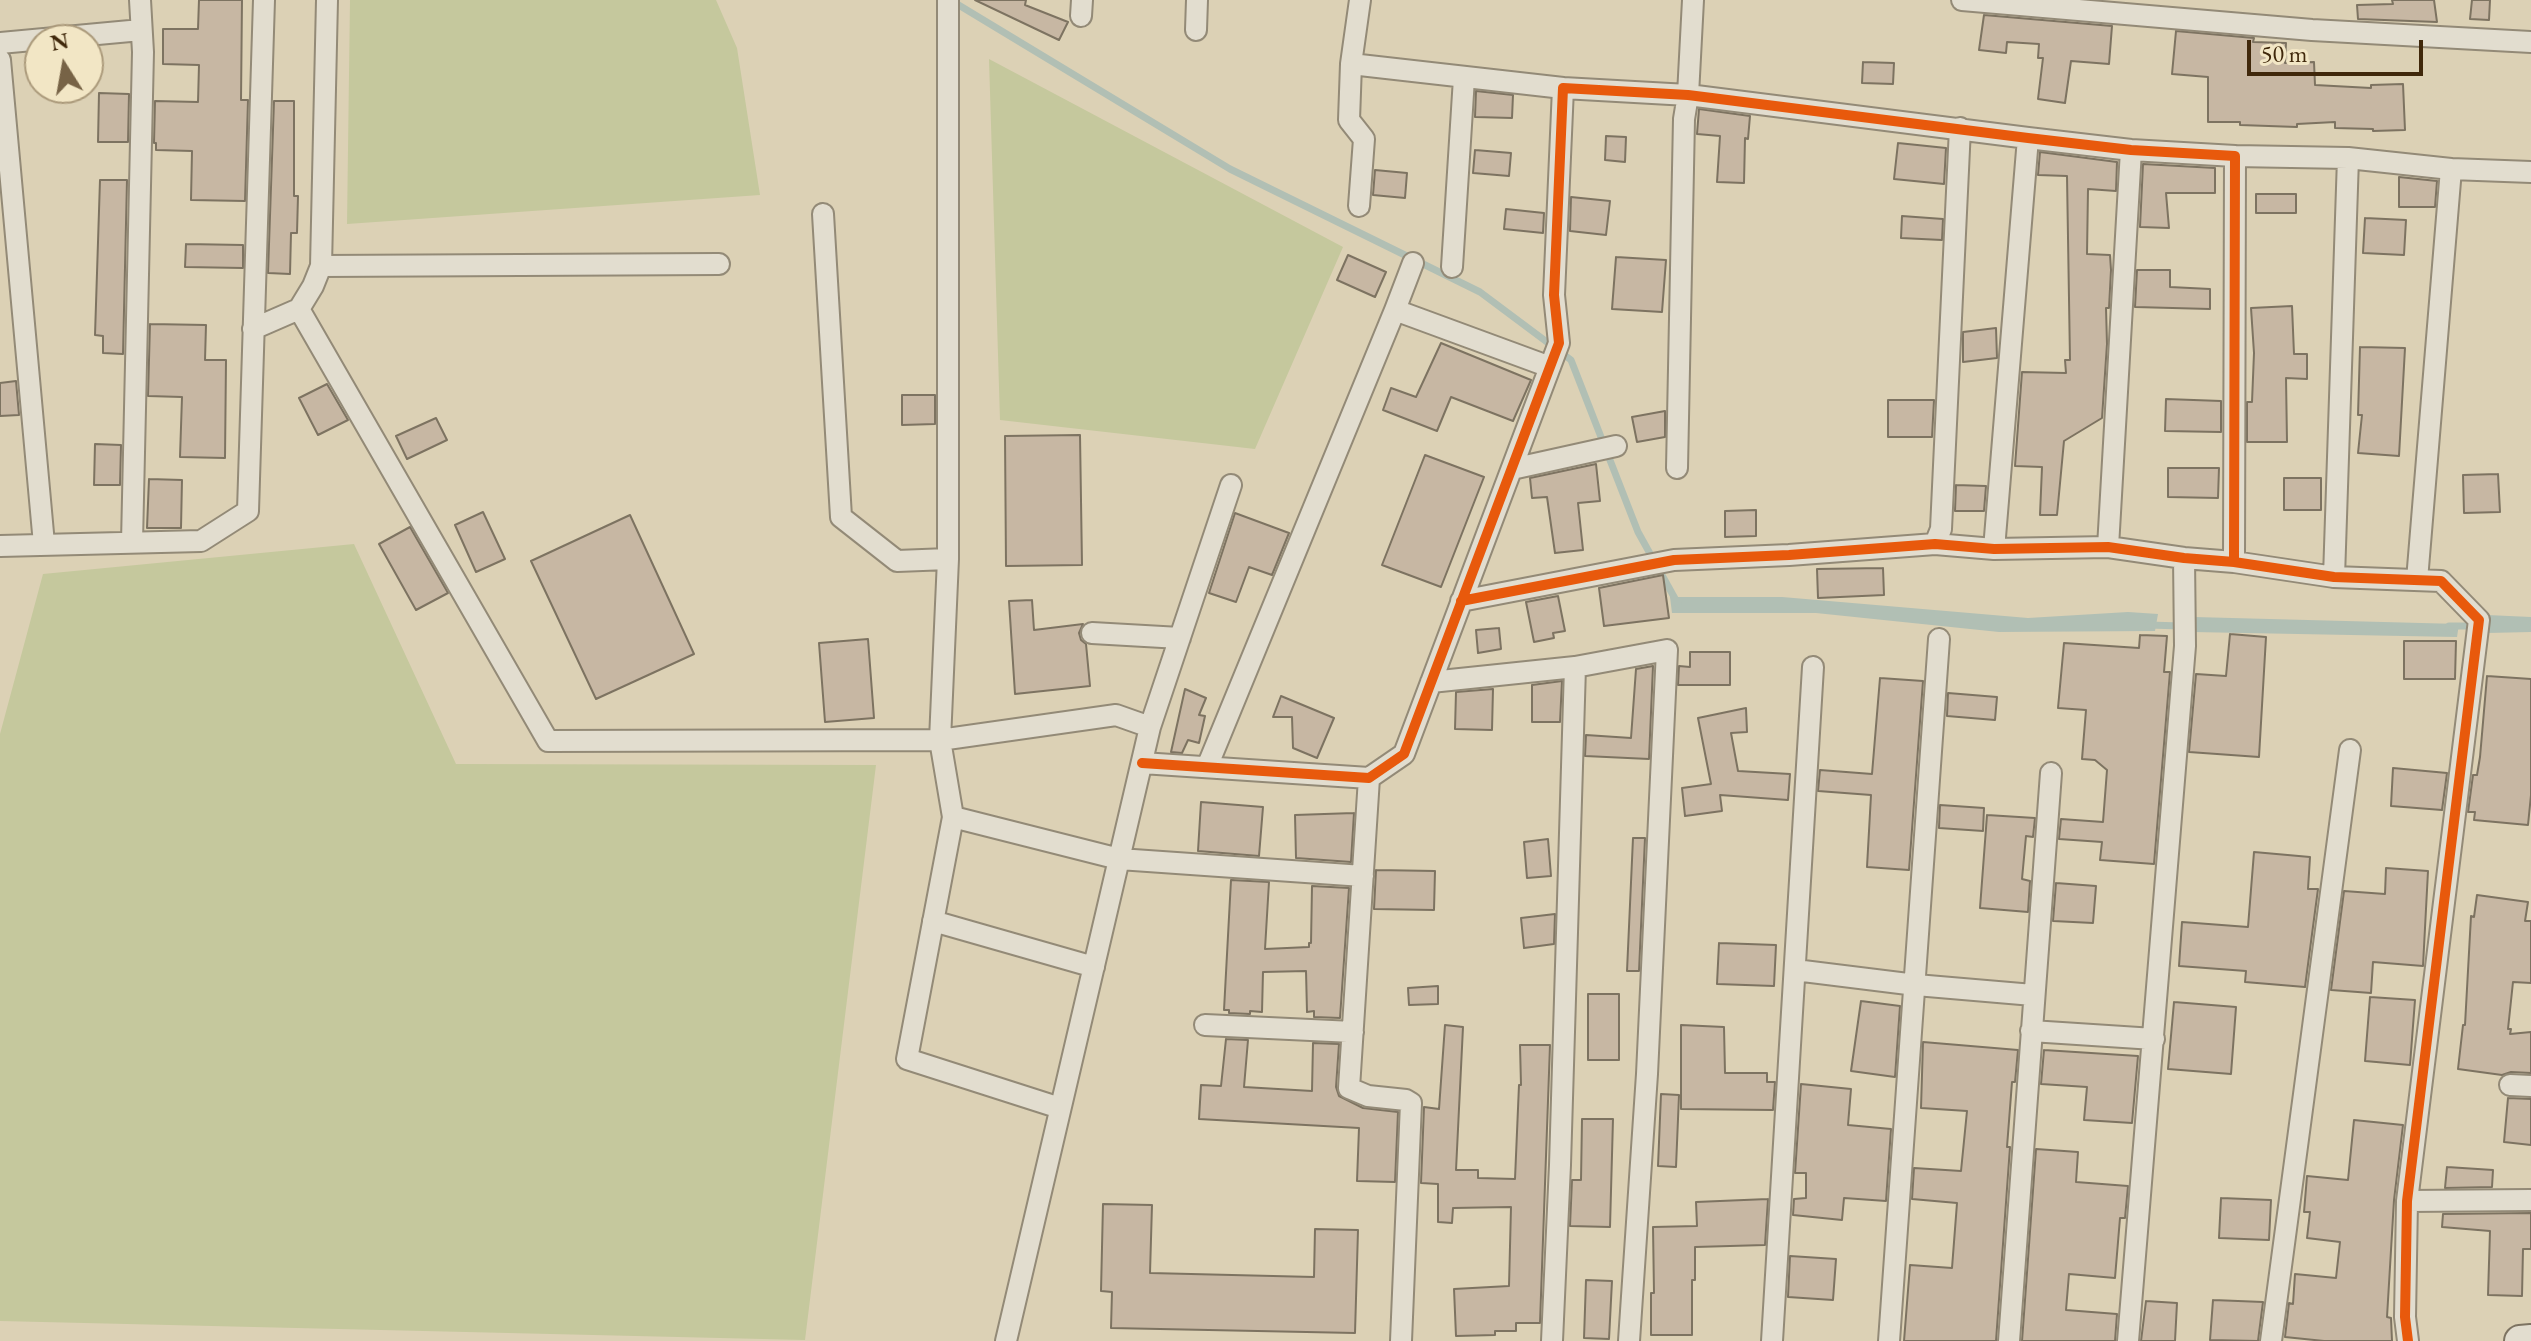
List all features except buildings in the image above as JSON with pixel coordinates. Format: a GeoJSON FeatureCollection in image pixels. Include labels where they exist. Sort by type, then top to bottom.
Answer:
{"type":"FeatureCollection","features":[{"type":"Feature","properties":{"kind":"street"},"geometry":{"type":"LineString","coordinates":[[132,542],[143,52],[140,0]]}},
{"type":"Feature","properties":{"kind":"street"},"geometry":{"type":"LineString","coordinates":[[0,546],[201,541],[248,511],[264,0]]}},
{"type":"Feature","properties":{"kind":"street"},"geometry":{"type":"LineString","coordinates":[[253,329],[299,309],[321,266],[327,0]]}},
{"type":"Feature","properties":{"kind":"street"},"geometry":{"type":"LineString","coordinates":[[1196,30],[1197,0]]}},
{"type":"Feature","properties":{"kind":"street"},"geometry":{"type":"LineString","coordinates":[[1359,206],[1364,139],[1349,120],[1351,64],[1360,0]]}},
{"type":"Feature","properties":{"kind":"street"},"geometry":{"type":"LineString","coordinates":[[1677,468],[1684,119],[1693,0]]}},
{"type":"Feature","properties":{"kind":"street"},"geometry":{"type":"LineString","coordinates":[[1962,0],[2188,10],[2424,38],[2531,42]]}},
{"type":"Feature","properties":{"kind":"street"},"geometry":{"type":"LineString","coordinates":[[948,6],[948,559],[940,740],[953,817],[907,1059],[1060,1108]]}},
{"type":"Feature","properties":{"kind":"street"},"geometry":{"type":"LineString","coordinates":[[0,43],[141,30]]}},
{"type":"Feature","properties":{"kind":"street"},"geometry":{"type":"LineString","coordinates":[[0,60],[44,544]]}},
{"type":"Feature","properties":{"kind":"street"},"geometry":{"type":"LineString","coordinates":[[1351,64],[1563,88],[1688,95],[2131,150],[2348,158],[2451,169],[2531,172]]}},
{"type":"Feature","properties":{"kind":"street"},"geometry":{"type":"LineString","coordinates":[[1452,267],[1464,78]]}},
{"type":"Feature","properties":{"kind":"street"},"geometry":{"type":"LineString","coordinates":[[1142,763],[1369,778],[1404,754],[1559,343],[1554,295],[1563,88]]}},
{"type":"Feature","properties":{"kind":"street"},"geometry":{"type":"LineString","coordinates":[[1935,544],[1941,529],[1960,128]]}},
{"type":"Feature","properties":{"kind":"street"},"geometry":{"type":"LineString","coordinates":[[1994,549],[2028,138]]}},
{"type":"Feature","properties":{"kind":"street"},"geometry":{"type":"LineString","coordinates":[[2108,547],[2131,150]]}},
{"type":"Feature","properties":{"kind":"street"},"geometry":{"type":"LineString","coordinates":[[2234,562],[2235,156]]}},
{"type":"Feature","properties":{"kind":"street"},"geometry":{"type":"LineString","coordinates":[[2334,577],[2348,158]]}},
{"type":"Feature","properties":{"kind":"street"},"geometry":{"type":"LineString","coordinates":[[2417,580],[2451,169]]}},
{"type":"Feature","properties":{"kind":"street"},"geometry":{"type":"LineString","coordinates":[[823,214],[841,517],[897,561],[948,559]]}},
{"type":"Feature","properties":{"kind":"street"},"geometry":{"type":"LineString","coordinates":[[1207,767],[1413,263]]}},
{"type":"Feature","properties":{"kind":"street"},"geometry":{"type":"LineString","coordinates":[[321,266],[719,264]]}},
{"type":"Feature","properties":{"kind":"street"},"geometry":{"type":"LineString","coordinates":[[299,309],[548,741],[940,740],[1116,715],[1150,727]]}},
{"type":"Feature","properties":{"kind":"street"},"geometry":{"type":"LineString","coordinates":[[1395,310],[1550,367]]}},
{"type":"Feature","properties":{"kind":"street"},"geometry":{"type":"LineString","coordinates":[[1512,469],[1616,446]]}},
{"type":"Feature","properties":{"kind":"street"},"geometry":{"type":"LineString","coordinates":[[1006,1341],[1150,727],[1231,485]]}},
{"type":"Feature","properties":{"kind":"street"},"geometry":{"type":"LineString","coordinates":[[1461,601],[1674,560],[1935,544],[1994,549],[2108,547],[2334,577],[2441,581],[2479,620],[2407,1201],[2405,1317],[2408,1341]]}},
{"type":"Feature","properties":{"kind":"street"},"geometry":{"type":"LineString","coordinates":[[2128,1341],[2185,646],[2184,558]]}},
{"type":"Feature","properties":{"kind":"street"},"geometry":{"type":"LineString","coordinates":[[1092,633],[1180,638]]}},
{"type":"Feature","properties":{"kind":"street"},"geometry":{"type":"LineString","coordinates":[[1889,1341],[1939,639]]}},
{"type":"Feature","properties":{"kind":"street"},"geometry":{"type":"LineString","coordinates":[[1431,682],[1575,667],[1667,650],[1647,1074],[1629,1341]]}},
{"type":"Feature","properties":{"kind":"street"},"geometry":{"type":"LineString","coordinates":[[1552,1341],[1561,1150],[1575,667]]}},
{"type":"Feature","properties":{"kind":"street"},"geometry":{"type":"LineString","coordinates":[[1772,1341],[1813,667]]}},
{"type":"Feature","properties":{"kind":"street"},"geometry":{"type":"LineString","coordinates":[[2271,1341],[2350,750]]}},
{"type":"Feature","properties":{"kind":"street"},"geometry":{"type":"LineString","coordinates":[[2009,1341],[2051,773]]}},
{"type":"Feature","properties":{"kind":"street"},"geometry":{"type":"LineString","coordinates":[[1369,778],[1349,1088],[1368,1096],[1411,1103],[1401,1341]]}},
{"type":"Feature","properties":{"kind":"street"},"geometry":{"type":"LineString","coordinates":[[953,817],[1119,859],[1363,876]]}},
{"type":"Feature","properties":{"kind":"street"},"geometry":{"type":"LineString","coordinates":[[933,921],[1094,967]]}},
{"type":"Feature","properties":{"kind":"street"},"geometry":{"type":"LineString","coordinates":[[1795,970],[2033,995]]}},
{"type":"Feature","properties":{"kind":"street"},"geometry":{"type":"LineString","coordinates":[[1205,1025],[1353,1032]]}},
{"type":"Feature","properties":{"kind":"street"},"geometry":{"type":"LineString","coordinates":[[2031,1031],[2154,1039]]}},
{"type":"Feature","properties":{"kind":"street"},"geometry":{"type":"LineString","coordinates":[[2510,1085],[2531,1086]]}},
{"type":"Feature","properties":{"kind":"street"},"geometry":{"type":"LineString","coordinates":[[2407,1201],[2531,1200]]}},
{"type":"Feature","properties":{"kind":"street"},"geometry":{"type":"LineString","coordinates":[[2520,1341],[2531,1340]]}},
{"type":"Feature","properties":{"kind":"green space"},"geometry":{"type":"Polygon","coordinates":[[[350,0],[716,0],[737,48],[760,195],[347,224],[350,0]]]}},
{"type":"Feature","properties":{"kind":"green space"},"geometry":{"type":"Polygon","coordinates":[[[989,59],[1343,247],[1255,449],[1000,420],[989,59]]]}},
{"type":"Feature","properties":{"kind":"green space"},"geometry":{"type":"Polygon","coordinates":[[[354,544],[456,764],[876,765],[805,1340],[0,1321],[0,734],[43,574],[354,544]]]}},
{"type":"Feature","properties":{"kind":"shaded area"},"geometry":{"type":"Polygon","coordinates":[[[1670,597],[1782,597],[2028,618],[2128,612],[2158,614],[2155,631],[1999,632],[1816,613],[1672,613],[1670,597]]]}},
{"type":"Feature","properties":{"kind":"shaded area"},"geometry":{"type":"Polygon","coordinates":[[[2487,615],[2531,617],[2531,632],[2487,633],[2487,615]]]}},
{"type":"Feature","properties":{"kind":"shaded area"},"geometry":{"type":"Polygon","coordinates":[[[2194,617],[2459,624],[2457,637],[2192,632],[2194,617]]]}},
{"type":"Feature","properties":{"kind":"waterway"},"geometry":{"type":"LineString","coordinates":[[952,1],[1230,169],[1480,292],[1571,360],[1638,532],[1678,604]]}},
{"type":"Feature","properties":{"kind":"waterway"},"geometry":{"type":"LineString","coordinates":[[2149,625],[2181,626]]}},
{"type":"Feature","properties":{"kind":"waterway"},"geometry":{"type":"LineString","coordinates":[[2449,626],[2477,626]]}},
{"type":"Feature","properties":{"kind":"cycle path"},"geometry":{"type":"LineString","coordinates":[[1142,763],[1369,778],[1404,754],[1559,343],[1554,295],[1563,88],[1688,95],[2131,150],[2235,156],[2234,562]]}},
{"type":"Feature","properties":{"kind":"cycle path"},"geometry":{"type":"LineString","coordinates":[[1461,601],[1674,560],[1935,544],[1994,549],[2108,547],[2334,577],[2441,581],[2479,620],[2407,1201],[2405,1317],[2408,1341]]}}]}
